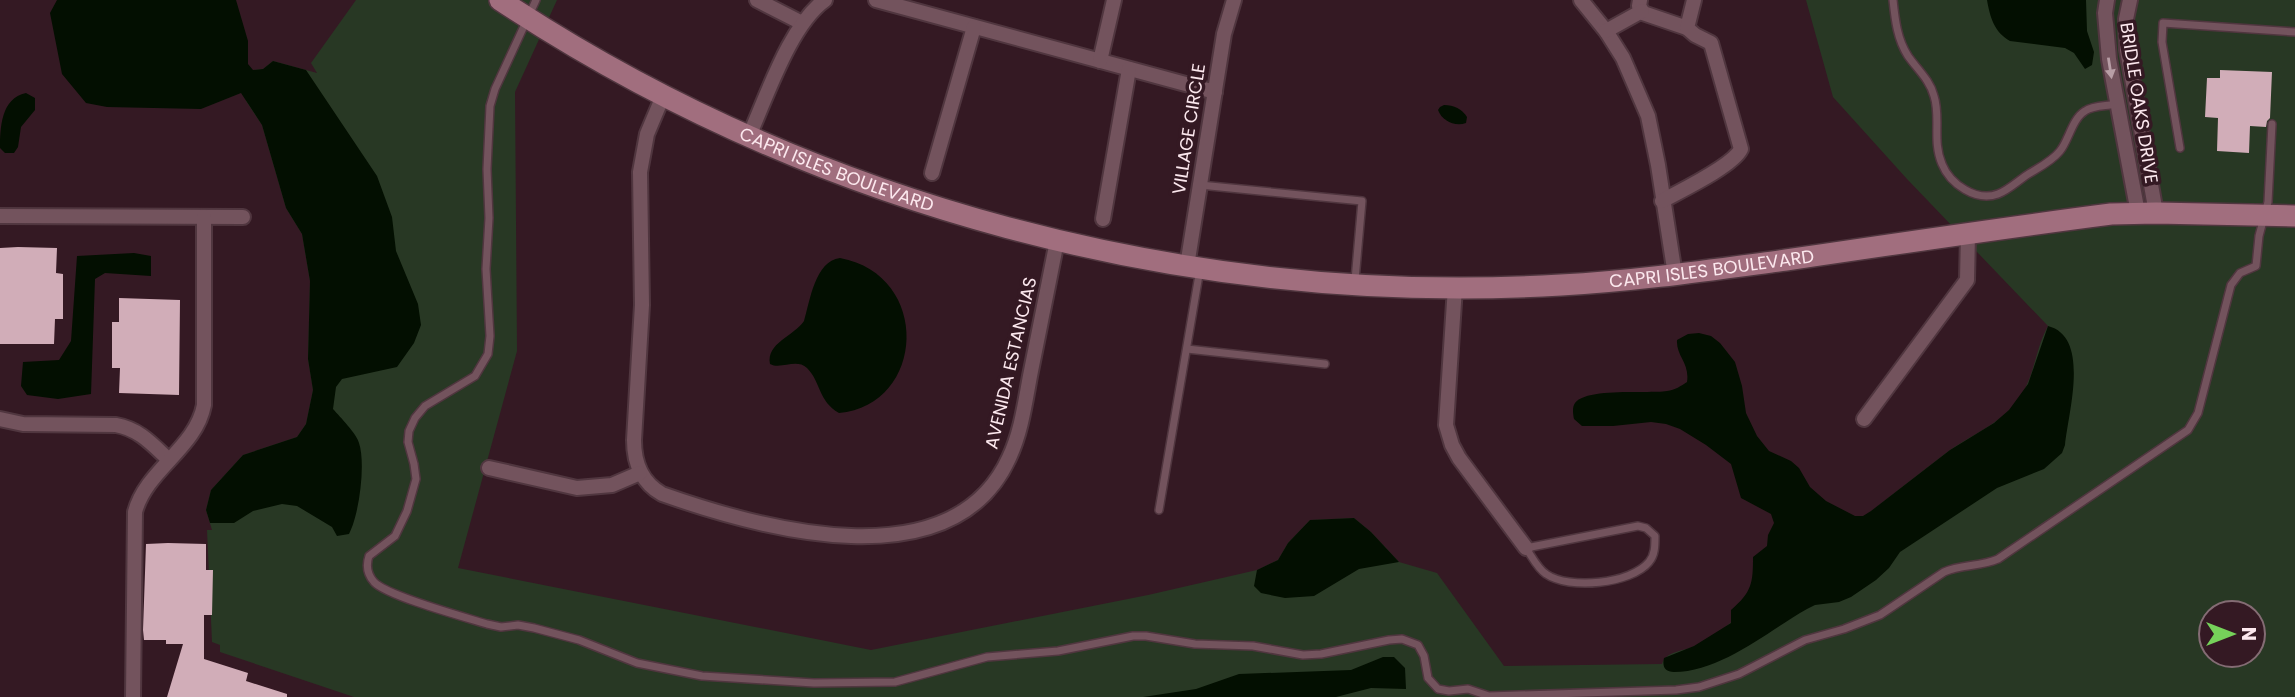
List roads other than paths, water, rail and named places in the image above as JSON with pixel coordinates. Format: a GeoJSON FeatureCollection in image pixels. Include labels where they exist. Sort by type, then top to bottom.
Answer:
{"type":"FeatureCollection","features":[{"type":"Feature","properties":{"kind":"street","name":"CAPRI ISLES BOULEVARD"},"geometry":{"type":"LineString","coordinates":[[500,0],[533,9],[620,73],[663,96],[750,136],[874,187],[970,218],[1057,240],[1125,256],[1194,267],[1354,284],[1556,286],[1675,275],[2093,216],[2147,213],[2295,216]]}},
{"type":"Feature","properties":{"kind":"street"},"geometry":{"type":"LineString","coordinates":[[757,0],[802,23]]}},
{"type":"Feature","properties":{"kind":"street"},"geometry":{"type":"LineString","coordinates":[[750,136],[794,35],[808,14],[825,0]]}},
{"type":"Feature","properties":{"kind":"street"},"geometry":{"type":"LineString","coordinates":[[876,0],[1215,92]]}},
{"type":"Feature","properties":{"kind":"street"},"geometry":{"type":"LineString","coordinates":[[1100,61],[1114,0]]}},
{"type":"Feature","properties":{"kind":"street","name":"VILLAGE CIRCLE"},"geometry":{"type":"LineString","coordinates":[[1194,267],[1200,185],[1224,34],[1234,0]]}},
{"type":"Feature","properties":{"kind":"street"},"geometry":{"type":"LineString","coordinates":[[1581,0],[1623,58],[1648,116],[1675,275]]}},
{"type":"Feature","properties":{"kind":"street"},"geometry":{"type":"LineString","coordinates":[[1687,28],[1694,0]]}},
{"type":"Feature","properties":{"kind":"street","name":"BRIDLE OAKS DRIVE"},"geometry":{"type":"LineString","coordinates":[[2107,0],[2105,23],[2109,59],[2147,213]]}},
{"type":"Feature","properties":{"kind":"street","name":"BRIDLE OAKS DRIVE"},"geometry":{"type":"LineString","coordinates":[[2127,1],[2127,50],[2147,213]]}},
{"type":"Feature","properties":{"kind":"street"},"geometry":{"type":"LineString","coordinates":[[1606,31],[1641,5],[1643,13],[1687,28],[1711,43],[1741,149],[1727,164],[1662,201]]}},
{"type":"Feature","properties":{"kind":"street"},"geometry":{"type":"LineString","coordinates":[[932,173],[974,27]]}},
{"type":"Feature","properties":{"kind":"street"},"geometry":{"type":"LineString","coordinates":[[1103,219],[1129,69]]}},
{"type":"Feature","properties":{"kind":"street"},"geometry":{"type":"LineString","coordinates":[[489,468],[577,488],[612,485],[640,473],[634,440],[642,305],[640,172],[647,134],[663,96]]}},
{"type":"Feature","properties":{"kind":"street"},"geometry":{"type":"LineString","coordinates":[[0,216],[243,217]]}},
{"type":"Feature","properties":{"kind":"street"},"geometry":{"type":"LineString","coordinates":[[133,697],[135,512],[142,495],[194,431],[201,419],[204,405],[204,217]]}},
{"type":"Feature","properties":{"kind":"street"},"geometry":{"type":"LineString","coordinates":[[1864,419],[1967,280],[1968,234]]}},
{"type":"Feature","properties":{"kind":"street","name":"AVENIDA ESTANCIAS"},"geometry":{"type":"LineString","coordinates":[[640,473],[650,486],[662,494],[761,524],[806,533],[891,534],[923,530],[956,517],[985,495],[1003,470],[1013,448],[1022,417],[1057,240]]}},
{"type":"Feature","properties":{"kind":"street"},"geometry":{"type":"LineString","coordinates":[[1455,287],[1446,413],[1452,445],[1526,548]]}},
{"type":"Feature","properties":{"kind":"street"},"geometry":{"type":"LineString","coordinates":[[0,419],[23,424],[116,425],[129,428],[139,433],[169,460]]}},
{"type":"Feature","properties":{"kind":"lane"},"geometry":{"type":"LineString","coordinates":[[1893,0],[1895,25],[1908,56],[1935,96],[1940,158],[1947,175],[1963,188],[1982,194],[1998,194],[2058,153],[2084,111],[2110,105]]}},
{"type":"Feature","properties":{"kind":"lane"},"geometry":{"type":"LineString","coordinates":[[533,9],[495,89],[489,117],[486,269],[490,336],[488,354],[475,376],[425,406],[411,425],[408,442],[416,479],[402,525],[395,536],[369,556],[369,575],[384,589],[487,624],[534,628],[579,640],[637,663],[716,678],[814,684],[895,682],[976,659],[1058,651],[1141,636],[1195,644],[1253,646],[1303,655],[1321,654],[1389,640],[1410,640],[1422,650],[1428,678],[1438,689],[1468,690],[1489,696],[1676,690],[1723,680],[1805,640],[1880,615],[1931,578],[1952,568],[1977,566],[1997,559],[2180,438],[2193,424],[2198,413],[2231,285],[2240,273],[2256,266],[2259,236],[2268,202],[2272,124]]}},
{"type":"Feature","properties":{"kind":"lane"},"geometry":{"type":"LineString","coordinates":[[2180,148],[2162,42],[2163,23],[2295,32]]}},
{"type":"Feature","properties":{"kind":"lane"},"geometry":{"type":"LineString","coordinates":[[1200,185],[1362,201],[1354,284]]}},
{"type":"Feature","properties":{"kind":"lane"},"geometry":{"type":"LineString","coordinates":[[1159,510],[1187,349],[1194,267]]}},
{"type":"Feature","properties":{"kind":"lane"},"geometry":{"type":"LineString","coordinates":[[1187,349],[1325,364]]}},
{"type":"Feature","properties":{"kind":"lane"},"geometry":{"type":"LineString","coordinates":[[1638,526],[1646,528],[1655,536],[1655,550],[1651,560],[1642,569],[1629,576],[1589,583],[1570,583],[1544,573],[1526,548],[1638,526]]}}]}
